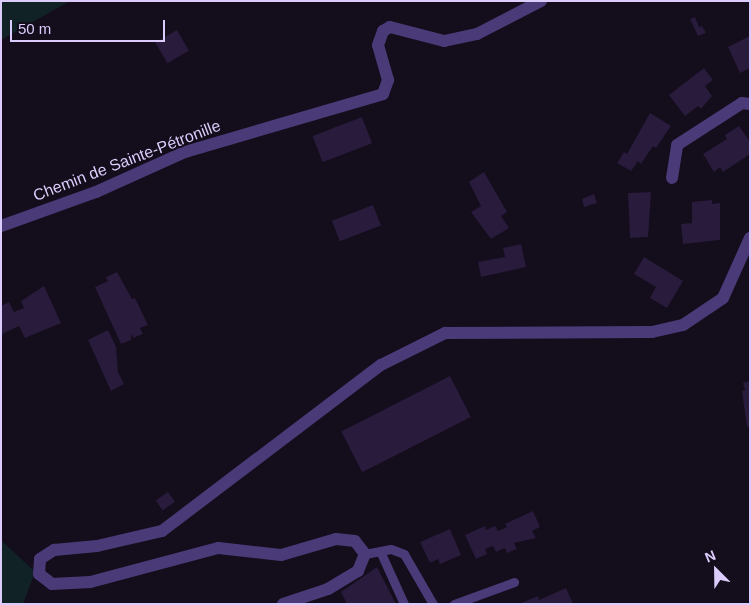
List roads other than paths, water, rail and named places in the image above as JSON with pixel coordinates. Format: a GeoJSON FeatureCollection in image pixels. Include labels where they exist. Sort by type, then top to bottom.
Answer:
{"type":"FeatureCollection","features":[{"type":"Feature","properties":{"kind":"street","name":"Chemin de Sainte-Pétronille"},"geometry":{"type":"LineString","coordinates":[[1,226],[96,192],[185,152],[383,94],[388,80],[378,45],[383,31],[390,27],[444,41],[477,34],[541,1]]}},
{"type":"Feature","properties":{"kind":"street"},"geometry":{"type":"LineString","coordinates":[[672,178],[677,145],[742,103],[750,104]]}},
{"type":"Feature","properties":{"kind":"street"},"geometry":{"type":"LineString","coordinates":[[283,604],[328,589],[351,576],[358,571],[365,554],[355,541],[336,538],[281,555],[218,548],[90,582],[52,584],[39,574],[40,559],[54,550],[97,546],[162,531],[381,365],[446,333],[652,332],[683,325],[723,298],[750,238]]}},
{"type":"Feature","properties":{"kind":"lane"},"geometry":{"type":"LineString","coordinates":[[365,554],[391,549],[404,554],[433,604]]}},
{"type":"Feature","properties":{"kind":"lane"},"geometry":{"type":"LineString","coordinates":[[380,551],[404,604]]}},
{"type":"Feature","properties":{"kind":"lane"},"geometry":{"type":"LineString","coordinates":[[454,604],[514,582]]}}]}
